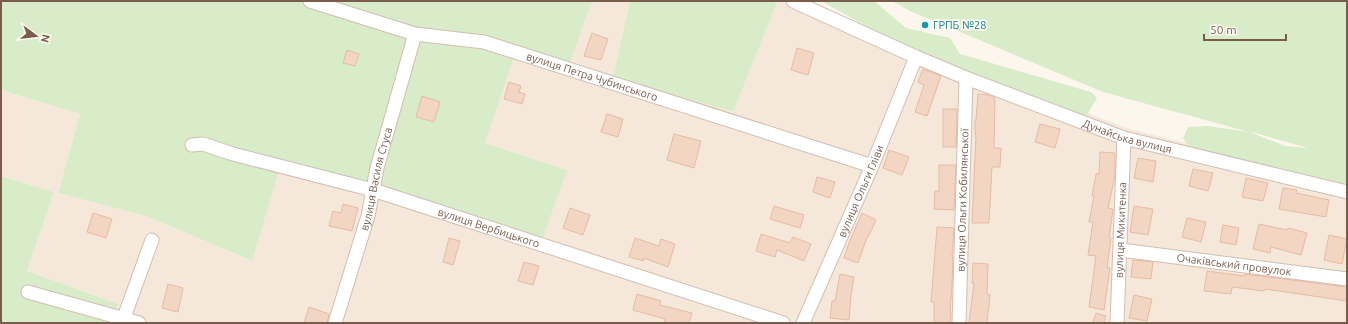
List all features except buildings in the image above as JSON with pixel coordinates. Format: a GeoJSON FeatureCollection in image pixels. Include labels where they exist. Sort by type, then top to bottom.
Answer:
{"type":"FeatureCollection","features":[{"type":"Feature","properties":{"kind":"street","name":"вулиця Петра Чубинського"},"geometry":{"type":"LineString","coordinates":[[310,1],[415,34],[484,42],[872,166]]}},
{"type":"Feature","properties":{"kind":"street","name":"Дунайська вулиця"},"geometry":{"type":"LineString","coordinates":[[793,1],[966,78],[1124,138],[1347,192]]}},
{"type":"Feature","properties":{"kind":"street","name":"вулиця Василя Стуса"},"geometry":{"type":"LineString","coordinates":[[335,323],[368,216],[377,168],[415,34]]}},
{"type":"Feature","properties":{"kind":"street","name":"вулиця Ольги Гліви"},"geometry":{"type":"LineString","coordinates":[[803,323],[872,166],[916,57]]}},
{"type":"Feature","properties":{"kind":"street","name":"вулиця Ольги Кобилянської"},"geometry":{"type":"LineString","coordinates":[[959,323],[966,78]]}},
{"type":"Feature","properties":{"kind":"street","name":"вулиця Микитенка"},"geometry":{"type":"LineString","coordinates":[[1117,323],[1121,250],[1124,138]]}},
{"type":"Feature","properties":{"kind":"street","name":"вулиця Вербицького"},"geometry":{"type":"LineString","coordinates":[[192,145],[203,144],[233,154],[373,190],[783,323]]}},
{"type":"Feature","properties":{"kind":"street"},"geometry":{"type":"LineString","coordinates":[[123,321],[152,240]]}},
{"type":"Feature","properties":{"kind":"street","name":"Очаківський провулок"},"geometry":{"type":"LineString","coordinates":[[1121,250],[1347,279]]}},
{"type":"Feature","properties":{"kind":"street"},"geometry":{"type":"LineString","coordinates":[[28,292],[123,321],[139,323]]}},
{"type":"Feature","properties":{"kind":"shaded area"},"geometry":{"type":"Polygon","coordinates":[[[592,1],[630,1],[613,77],[733,112],[778,1],[806,1],[836,15],[1129,129],[1347,183],[1347,323],[112,323],[118,304],[27,271],[54,192],[1,176],[1,90],[80,114],[58,193],[146,216],[251,261],[281,160],[541,240],[567,170],[485,143],[517,48],[570,63],[592,1]]]}},
{"type":"Feature","properties":{"kind":"green space"},"geometry":{"type":"Polygon","coordinates":[[[1,1],[592,1],[570,63],[517,48],[485,143],[567,170],[542,240],[282,160],[252,261],[146,216],[58,193],[80,114],[1,90],[1,1]]]}},
{"type":"Feature","properties":{"kind":"green space"},"geometry":{"type":"Polygon","coordinates":[[[630,1],[772,1],[777,3],[733,112],[613,77],[630,1]]]}},
{"type":"Feature","properties":{"kind":"green space"},"geometry":{"type":"Polygon","coordinates":[[[821,1],[874,1],[906,28],[950,38],[960,54],[1091,92],[1097,98],[1085,118],[941,66],[821,1]]]}},
{"type":"Feature","properties":{"kind":"green space"},"geometry":{"type":"Polygon","coordinates":[[[892,1],[1347,1],[1347,186],[1189,147],[1183,138],[1188,127],[1207,126],[1249,132],[1103,92],[910,11],[892,1]],[[1252,132],[1285,146],[1308,148],[1252,132]]]}},
{"type":"Feature","properties":{"kind":"green space"},"geometry":{"type":"Polygon","coordinates":[[[1,176],[54,192],[27,271],[118,304],[112,323],[1,323],[1,176]]]}},
{"type":"Feature","properties":{"kind":"place","name":"ГРПБ №28"},"geometry":{"type":"Point","coordinates":[925,25]}}]}
